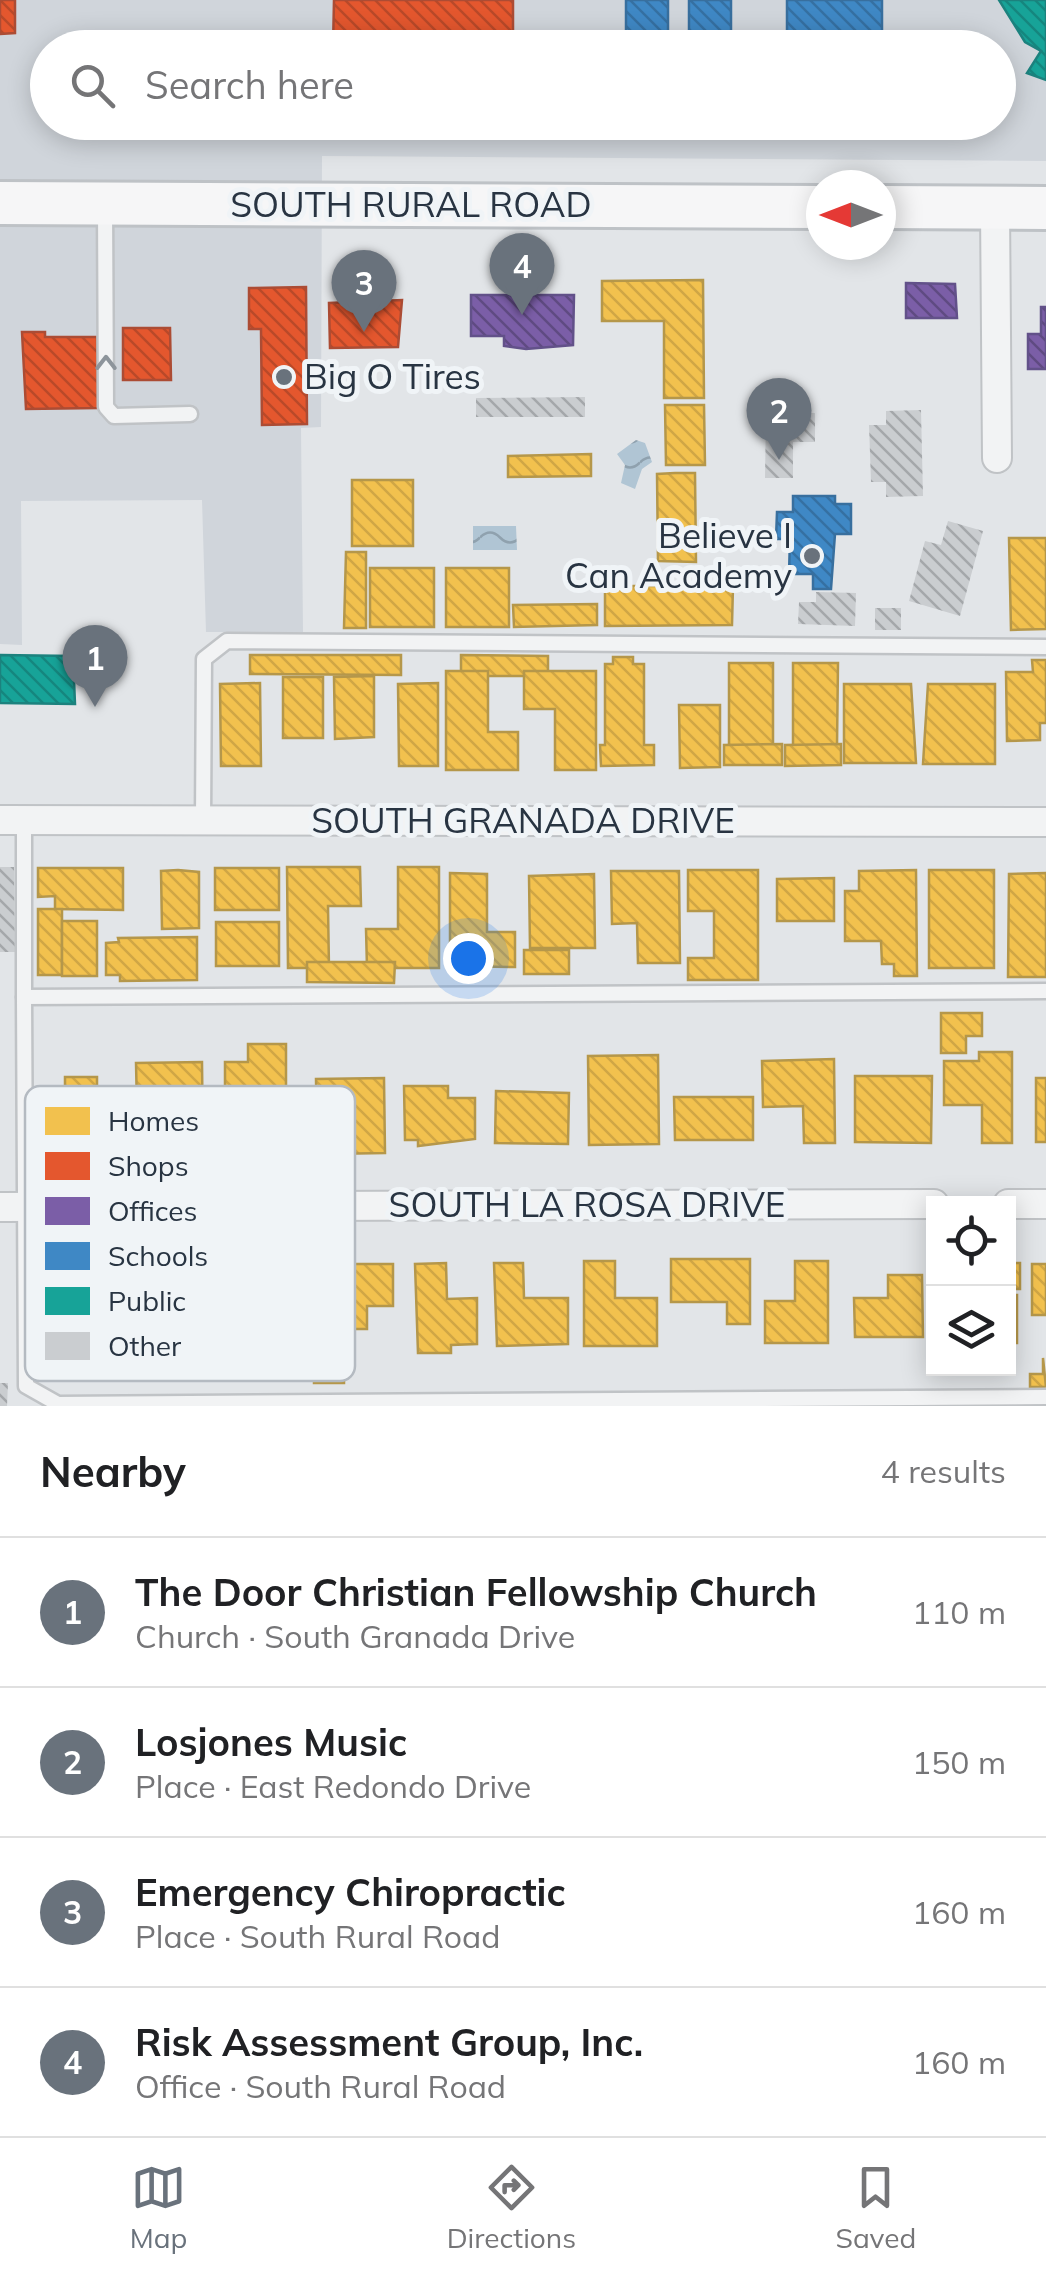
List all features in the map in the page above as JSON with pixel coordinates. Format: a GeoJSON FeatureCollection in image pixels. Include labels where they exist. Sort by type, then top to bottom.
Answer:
{"type":"FeatureCollection","features":[{"type":"Feature","properties":{"kind":"main road","name":"SOUTH RURAL ROAD"},"geometry":{"type":"LineString","coordinates":[[0,202],[806,207]]}},
{"type":"Feature","properties":{"kind":"main road"},"geometry":{"type":"LineString","coordinates":[[896,207],[1046,208]]}},
{"type":"Feature","properties":{"kind":"street"},"geometry":{"type":"LineString","coordinates":[[995,208],[997,458]]}},
{"type":"Feature","properties":{"kind":"street","name":"SOUTH GRANADA DRIVE"},"geometry":{"type":"LineString","coordinates":[[12,820],[1046,822]]}},
{"type":"Feature","properties":{"kind":"street","name":"SOUTH LA ROSA DRIVE"},"geometry":{"type":"LineString","coordinates":[[355,1205],[926,1204]]}},
{"type":"Feature","properties":{"kind":"street"},"geometry":{"type":"LineString","coordinates":[[1016,1204],[1046,1204]]}},
{"type":"Feature","properties":{"kind":"lane"},"geometry":{"type":"LineString","coordinates":[[105,203],[106,407],[114,416],[190,414]]}},
{"type":"Feature","properties":{"kind":"lane"},"geometry":{"type":"LineString","coordinates":[[204,821],[204,659],[227,641],[1046,647]]}},
{"type":"Feature","properties":{"kind":"lane"},"geometry":{"type":"LineString","coordinates":[[12,820],[24,997],[11,1206],[25,1374]]}},
{"type":"Feature","properties":{"kind":"lane"},"geometry":{"type":"LineString","coordinates":[[24,997],[1046,991]]}},
{"type":"Feature","properties":{"kind":"lane"},"geometry":{"type":"LineString","coordinates":[[26,1381],[26,1386],[58,1404],[1046,1398]]}},
{"type":"Feature","properties":{"kind":"shaded area"},"geometry":{"type":"Polygon","coordinates":[[[0,0],[1046,0],[1046,161],[322,156],[321,427],[301,428],[303,632],[206,632],[202,500],[21,501],[22,645],[0,644],[0,0]]]}},
{"type":"Feature","properties":{"kind":"water"},"geometry":{"type":"Polygon","coordinates":[[[636,440],[645,443],[652,462],[642,469],[635,489],[621,483],[625,465],[617,454],[636,440]]]}},
{"type":"Feature","properties":{"kind":"water"},"geometry":{"type":"Polygon","coordinates":[[[473,526],[516,526],[517,550],[473,550],[473,526]]]}},
{"type":"Feature","properties":{"kind":"building: Homes"},"geometry":{"type":"Polygon","coordinates":[[[703,280],[704,398],[664,398],[664,321],[602,321],[602,281],[703,280]]]}},
{"type":"Feature","properties":{"kind":"building: Homes"},"geometry":{"type":"Polygon","coordinates":[[[665,405],[704,405],[705,465],[666,465],[665,405]]]}},
{"type":"Feature","properties":{"kind":"building: Homes"},"geometry":{"type":"Polygon","coordinates":[[[591,454],[591,476],[508,477],[508,456],[591,454]]]}},
{"type":"Feature","properties":{"kind":"building: Homes"},"geometry":{"type":"Polygon","coordinates":[[[695,473],[696,562],[658,561],[657,474],[695,473]]]}},
{"type":"Feature","properties":{"kind":"building: Homes"},"geometry":{"type":"Polygon","coordinates":[[[352,480],[413,480],[413,546],[352,546],[352,480]]]}},
{"type":"Feature","properties":{"kind":"building: Homes"},"geometry":{"type":"Polygon","coordinates":[[[1009,538],[1046,538],[1046,629],[1011,630],[1009,538]]]}},
{"type":"Feature","properties":{"kind":"building: Homes"},"geometry":{"type":"Polygon","coordinates":[[[346,552],[366,552],[366,628],[344,628],[346,552]]]}},
{"type":"Feature","properties":{"kind":"building: Homes"},"geometry":{"type":"Polygon","coordinates":[[[370,568],[434,568],[434,627],[370,627],[370,568]]]}},
{"type":"Feature","properties":{"kind":"building: Homes"},"geometry":{"type":"Polygon","coordinates":[[[446,568],[509,568],[509,627],[446,627],[446,568]]]}},
{"type":"Feature","properties":{"kind":"building: Homes"},"geometry":{"type":"Polygon","coordinates":[[[605,586],[733,586],[732,625],[605,626],[605,586]]]}},
{"type":"Feature","properties":{"kind":"building: Homes"},"geometry":{"type":"Polygon","coordinates":[[[597,604],[597,625],[514,627],[513,605],[597,604]]]}},
{"type":"Feature","properties":{"kind":"building: Homes"},"geometry":{"type":"Polygon","coordinates":[[[250,655],[401,655],[401,675],[250,674],[250,655]]]}},
{"type":"Feature","properties":{"kind":"building: Homes"},"geometry":{"type":"Polygon","coordinates":[[[461,655],[548,656],[548,676],[461,676],[461,655]]]}},
{"type":"Feature","properties":{"kind":"building: Homes"},"geometry":{"type":"Polygon","coordinates":[[[613,657],[633,657],[633,664],[644,664],[644,745],[654,745],[654,765],[601,766],[600,745],[605,745],[605,664],[613,664],[613,657]]]}},
{"type":"Feature","properties":{"kind":"building: Homes"},"geometry":{"type":"Polygon","coordinates":[[[1032,660],[1046,660],[1046,723],[1040,723],[1040,740],[1007,741],[1006,672],[1033,672],[1032,660]]]}},
{"type":"Feature","properties":{"kind":"building: Homes"},"geometry":{"type":"Polygon","coordinates":[[[729,663],[773,663],[773,746],[729,746],[729,663]]]}},
{"type":"Feature","properties":{"kind":"building: Homes"},"geometry":{"type":"Polygon","coordinates":[[[793,663],[838,663],[837,746],[793,745],[793,663]]]}},
{"type":"Feature","properties":{"kind":"building: Homes"},"geometry":{"type":"Polygon","coordinates":[[[446,671],[488,671],[488,732],[518,732],[518,770],[446,770],[446,671]]]}},
{"type":"Feature","properties":{"kind":"building: Homes"},"geometry":{"type":"Polygon","coordinates":[[[524,671],[596,671],[596,770],[555,770],[555,709],[524,709],[524,671]]]}},
{"type":"Feature","properties":{"kind":"building: Homes"},"geometry":{"type":"Polygon","coordinates":[[[374,676],[374,737],[335,739],[334,677],[374,676]]]}},
{"type":"Feature","properties":{"kind":"building: Homes"},"geometry":{"type":"Polygon","coordinates":[[[283,677],[323,677],[323,738],[283,738],[283,677]]]}},
{"type":"Feature","properties":{"kind":"building: Homes"},"geometry":{"type":"Polygon","coordinates":[[[260,683],[261,766],[221,766],[220,684],[260,683]]]}},
{"type":"Feature","properties":{"kind":"building: Homes"},"geometry":{"type":"Polygon","coordinates":[[[438,683],[438,766],[399,766],[398,684],[438,683]]]}},
{"type":"Feature","properties":{"kind":"building: Homes"},"geometry":{"type":"Polygon","coordinates":[[[844,684],[911,684],[916,763],[844,763],[844,684]]]}},
{"type":"Feature","properties":{"kind":"building: Homes"},"geometry":{"type":"Polygon","coordinates":[[[928,684],[995,684],[995,764],[923,764],[928,684]]]}},
{"type":"Feature","properties":{"kind":"building: Homes"},"geometry":{"type":"Polygon","coordinates":[[[679,705],[720,705],[720,767],[680,768],[679,705]]]}},
{"type":"Feature","properties":{"kind":"building: Homes"},"geometry":{"type":"Polygon","coordinates":[[[782,744],[782,765],[724,765],[724,745],[782,744]]]}},
{"type":"Feature","properties":{"kind":"building: Homes"},"geometry":{"type":"Polygon","coordinates":[[[841,744],[841,765],[785,766],[785,745],[841,744]]]}},
{"type":"Feature","properties":{"kind":"building: Homes"},"geometry":{"type":"Polygon","coordinates":[[[287,867],[360,867],[361,906],[328,906],[329,968],[288,968],[287,867]]]}},
{"type":"Feature","properties":{"kind":"building: Homes"},"geometry":{"type":"Polygon","coordinates":[[[398,867],[439,867],[439,968],[367,968],[366,929],[398,929],[398,867]]]}},
{"type":"Feature","properties":{"kind":"building: Homes"},"geometry":{"type":"Polygon","coordinates":[[[38,868],[123,868],[123,910],[55,909],[55,896],[38,897],[38,868]]]}},
{"type":"Feature","properties":{"kind":"building: Homes"},"geometry":{"type":"Polygon","coordinates":[[[215,868],[279,868],[279,910],[215,910],[215,868]]]}},
{"type":"Feature","properties":{"kind":"building: Homes"},"geometry":{"type":"Polygon","coordinates":[[[688,870],[758,870],[758,980],[688,980],[688,958],[714,958],[714,911],[688,911],[688,870]]]}},
{"type":"Feature","properties":{"kind":"building: Homes"},"geometry":{"type":"Polygon","coordinates":[[[916,870],[917,976],[894,976],[894,964],[882,964],[881,941],[845,941],[845,891],[859,891],[859,871],[916,870]]]}},
{"type":"Feature","properties":{"kind":"building: Homes"},"geometry":{"type":"Polygon","coordinates":[[[929,870],[994,870],[994,968],[929,968],[929,870]]]}},
{"type":"Feature","properties":{"kind":"building: Homes"},"geometry":{"type":"Polygon","coordinates":[[[161,871],[199,872],[199,928],[162,929],[161,871]]]}},
{"type":"Feature","properties":{"kind":"building: Homes"},"geometry":{"type":"Polygon","coordinates":[[[611,871],[679,871],[680,963],[638,963],[637,923],[612,924],[611,871]]]}},
{"type":"Feature","properties":{"kind":"building: Homes"},"geometry":{"type":"Polygon","coordinates":[[[450,873],[487,874],[487,932],[515,932],[515,967],[450,966],[450,873]]]}},
{"type":"Feature","properties":{"kind":"building: Homes"},"geometry":{"type":"Polygon","coordinates":[[[1046,873],[1046,977],[1008,977],[1009,874],[1046,873]]]}},
{"type":"Feature","properties":{"kind":"building: Homes"},"geometry":{"type":"Polygon","coordinates":[[[594,874],[595,948],[530,948],[529,876],[594,874]]]}},
{"type":"Feature","properties":{"kind":"building: Homes"},"geometry":{"type":"Polygon","coordinates":[[[834,878],[834,921],[777,921],[777,879],[834,878]]]}},
{"type":"Feature","properties":{"kind":"building: Homes"},"geometry":{"type":"Polygon","coordinates":[[[38,909],[62,909],[62,975],[38,975],[38,909]]]}},
{"type":"Feature","properties":{"kind":"building: Homes"},"geometry":{"type":"Polygon","coordinates":[[[62,921],[97,921],[97,976],[62,976],[62,921]]]}},
{"type":"Feature","properties":{"kind":"building: Homes"},"geometry":{"type":"Polygon","coordinates":[[[216,922],[279,922],[279,966],[216,966],[216,922]]]}},
{"type":"Feature","properties":{"kind":"building: Homes"},"geometry":{"type":"Polygon","coordinates":[[[197,937],[197,980],[120,981],[120,975],[106,975],[106,943],[119,942],[118,938],[197,937]]]}},
{"type":"Feature","properties":{"kind":"building: Homes"},"geometry":{"type":"Polygon","coordinates":[[[524,950],[569,950],[569,974],[524,974],[524,950]]]}},
{"type":"Feature","properties":{"kind":"building: Homes"},"geometry":{"type":"Polygon","coordinates":[[[307,962],[395,962],[394,983],[307,982],[307,962]]]}},
{"type":"Feature","properties":{"kind":"building: Homes"},"geometry":{"type":"Polygon","coordinates":[[[941,1013],[982,1013],[982,1036],[966,1036],[966,1053],[941,1053],[941,1013]]]}},
{"type":"Feature","properties":{"kind":"building: Homes"},"geometry":{"type":"Polygon","coordinates":[[[248,1044],[286,1044],[286,1086],[225,1086],[225,1062],[248,1062],[248,1044]]]}},
{"type":"Feature","properties":{"kind":"building: Homes"},"geometry":{"type":"Polygon","coordinates":[[[979,1052],[1012,1052],[1012,1143],[982,1143],[982,1105],[944,1105],[944,1061],[979,1061],[979,1052]]]}},
{"type":"Feature","properties":{"kind":"building: Homes"},"geometry":{"type":"Polygon","coordinates":[[[658,1055],[659,1144],[589,1145],[588,1056],[658,1055]]]}},
{"type":"Feature","properties":{"kind":"building: Homes"},"geometry":{"type":"Polygon","coordinates":[[[834,1059],[835,1143],[804,1143],[803,1106],[763,1107],[762,1061],[834,1059]]]}},
{"type":"Feature","properties":{"kind":"building: Homes"},"geometry":{"type":"Polygon","coordinates":[[[202,1062],[202,1086],[136,1086],[136,1063],[202,1062]]]}},
{"type":"Feature","properties":{"kind":"building: Homes"},"geometry":{"type":"Polygon","coordinates":[[[855,1076],[932,1076],[931,1143],[855,1142],[855,1076]]]}},
{"type":"Feature","properties":{"kind":"building: Homes"},"geometry":{"type":"Polygon","coordinates":[[[65,1077],[97,1077],[97,1086],[65,1086],[65,1077]]]}},
{"type":"Feature","properties":{"kind":"building: Homes"},"geometry":{"type":"Polygon","coordinates":[[[384,1078],[385,1153],[355,1154],[355,1086],[316,1086],[316,1079],[384,1078]]]}},
{"type":"Feature","properties":{"kind":"building: Homes"},"geometry":{"type":"Polygon","coordinates":[[[1036,1078],[1046,1078],[1046,1142],[1036,1142],[1036,1078]]]}},
{"type":"Feature","properties":{"kind":"building: Homes"},"geometry":{"type":"Polygon","coordinates":[[[404,1086],[448,1086],[448,1098],[475,1098],[475,1139],[418,1146],[418,1140],[405,1140],[404,1086]]]}},
{"type":"Feature","properties":{"kind":"building: Homes"},"geometry":{"type":"Polygon","coordinates":[[[496,1091],[569,1093],[568,1144],[495,1143],[496,1091]]]}},
{"type":"Feature","properties":{"kind":"building: Homes"},"geometry":{"type":"Polygon","coordinates":[[[674,1097],[753,1097],[753,1140],[675,1140],[674,1097]]]}},
{"type":"Feature","properties":{"kind":"building: Homes"},"geometry":{"type":"Polygon","coordinates":[[[671,1259],[750,1259],[750,1324],[727,1324],[727,1302],[671,1302],[671,1259]]]}},
{"type":"Feature","properties":{"kind":"building: Homes"},"geometry":{"type":"Polygon","coordinates":[[[584,1261],[615,1261],[615,1298],[657,1298],[657,1346],[584,1346],[584,1261]]]}},
{"type":"Feature","properties":{"kind":"building: Homes"},"geometry":{"type":"Polygon","coordinates":[[[795,1261],[828,1261],[828,1343],[765,1343],[765,1301],[795,1301],[795,1261]]]}},
{"type":"Feature","properties":{"kind":"building: Homes"},"geometry":{"type":"Polygon","coordinates":[[[446,1263],[447,1299],[477,1298],[477,1344],[451,1345],[451,1353],[418,1353],[415,1264],[446,1263]]]}},
{"type":"Feature","properties":{"kind":"building: Homes"},"geometry":{"type":"Polygon","coordinates":[[[494,1263],[523,1263],[524,1298],[568,1298],[568,1344],[497,1346],[494,1263]]]}},
{"type":"Feature","properties":{"kind":"building: Homes"},"geometry":{"type":"Polygon","coordinates":[[[1016,1263],[1020,1263],[1020,1289],[1016,1289],[1016,1263]]]}},
{"type":"Feature","properties":{"kind":"building: Homes"},"geometry":{"type":"Polygon","coordinates":[[[355,1264],[393,1264],[393,1306],[367,1306],[367,1329],[355,1329],[355,1264]]]}},
{"type":"Feature","properties":{"kind":"building: Homes"},"geometry":{"type":"Polygon","coordinates":[[[1032,1264],[1046,1264],[1046,1315],[1032,1315],[1032,1264]]]}},
{"type":"Feature","properties":{"kind":"building: Homes"},"geometry":{"type":"Polygon","coordinates":[[[888,1275],[922,1275],[923,1337],[855,1337],[854,1298],[888,1298],[888,1275]]]}},
{"type":"Feature","properties":{"kind":"building: Homes"},"geometry":{"type":"Polygon","coordinates":[[[1043,1358],[1046,1387],[1030,1387],[1030,1374],[1043,1374],[1043,1358]]]}},
{"type":"Feature","properties":{"kind":"building: Shops"},"geometry":{"type":"Polygon","coordinates":[[[0,0],[15,0],[15,33],[0,34],[0,0]]]}},
{"type":"Feature","properties":{"kind":"building: Shops"},"geometry":{"type":"Polygon","coordinates":[[[334,0],[513,0],[513,30],[333,30],[334,0]]]}},
{"type":"Feature","properties":{"kind":"building: Shops","name":"Big O Tires"},"geometry":{"type":"Polygon","coordinates":[[[306,287],[307,424],[262,425],[261,329],[249,329],[249,288],[306,287]]]}},
{"type":"Feature","properties":{"kind":"building: Shops"},"geometry":{"type":"Polygon","coordinates":[[[402,300],[398,347],[330,348],[329,303],[402,300]]]}},
{"type":"Feature","properties":{"kind":"building: Shops"},"geometry":{"type":"Polygon","coordinates":[[[123,328],[170,328],[171,380],[123,380],[123,328]]]}},
{"type":"Feature","properties":{"kind":"building: Shops"},"geometry":{"type":"Polygon","coordinates":[[[22,332],[45,332],[45,337],[97,337],[98,408],[26,409],[22,332]]]}},
{"type":"Feature","properties":{"kind":"building: Offices"},"geometry":{"type":"Polygon","coordinates":[[[906,283],[955,284],[957,318],[906,318],[906,283]]]}},
{"type":"Feature","properties":{"kind":"building: Offices"},"geometry":{"type":"Polygon","coordinates":[[[471,295],[574,295],[573,345],[526,349],[504,346],[504,336],[471,336],[471,295]]]}},
{"type":"Feature","properties":{"kind":"building: Offices"},"geometry":{"type":"Polygon","coordinates":[[[1041,307],[1046,307],[1046,369],[1028,369],[1028,334],[1041,334],[1041,307]]]}},
{"type":"Feature","properties":{"kind":"building: Schools"},"geometry":{"type":"Polygon","coordinates":[[[626,0],[668,0],[668,30],[626,30],[626,0]]]}},
{"type":"Feature","properties":{"kind":"building: Schools"},"geometry":{"type":"Polygon","coordinates":[[[689,0],[731,0],[731,30],[689,30],[689,0]]]}},
{"type":"Feature","properties":{"kind":"building: Schools"},"geometry":{"type":"Polygon","coordinates":[[[787,0],[882,0],[882,30],[787,30],[787,0]]]}},
{"type":"Feature","properties":{"kind":"building: Schools","name":"Believe I Can Academy"},"geometry":{"type":"Polygon","coordinates":[[[793,496],[835,496],[835,504],[851,504],[851,534],[835,534],[831,589],[813,589],[813,574],[789,574],[790,539],[776,539],[777,512],[793,512],[793,496]]]}},
{"type":"Feature","properties":{"kind":"building: Public"},"geometry":{"type":"Polygon","coordinates":[[[999,0],[1046,0],[1046,80],[1027,73],[1041,51],[1025,42],[999,0]]]}},
{"type":"Feature","properties":{"kind":"building: Public"},"geometry":{"type":"Polygon","coordinates":[[[0,655],[73,656],[75,704],[0,703],[0,655]]]}},
{"type":"Feature","properties":{"kind":"building: Other"},"geometry":{"type":"Polygon","coordinates":[[[585,397],[585,417],[476,417],[476,398],[585,397]]]}},
{"type":"Feature","properties":{"kind":"building: Other"},"geometry":{"type":"Polygon","coordinates":[[[921,410],[923,496],[886,497],[886,482],[871,482],[869,425],[886,425],[886,411],[921,410]]]}},
{"type":"Feature","properties":{"kind":"building: Other"},"geometry":{"type":"Polygon","coordinates":[[[766,413],[815,413],[815,442],[793,442],[793,478],[765,478],[766,413]]]}},
{"type":"Feature","properties":{"kind":"building: Other"},"geometry":{"type":"Polygon","coordinates":[[[948,521],[983,531],[960,616],[909,601],[925,541],[941,545],[948,521]]]}},
{"type":"Feature","properties":{"kind":"building: Other"},"geometry":{"type":"Polygon","coordinates":[[[816,592],[856,593],[855,626],[798,624],[799,602],[816,602],[816,592]]]}},
{"type":"Feature","properties":{"kind":"building: Other"},"geometry":{"type":"Polygon","coordinates":[[[875,608],[901,608],[901,630],[875,630],[875,608]]]}},
{"type":"Feature","properties":{"kind":"building: Other"},"geometry":{"type":"Polygon","coordinates":[[[0,867],[14,867],[15,952],[0,952],[0,867]]]}},
{"type":"Feature","properties":{"kind":"building: Other"},"geometry":{"type":"Polygon","coordinates":[[[0,1383],[8,1383],[7,1406],[0,1406],[0,1383]]]}},
{"type":"Feature","properties":{"kind":"place","name":"Risk Assessment Group, Inc."},"geometry":{"type":"Point","coordinates":[522,315]}},
{"type":"Feature","properties":{"kind":"place","name":"Emergency Chiropractic"},"geometry":{"type":"Point","coordinates":[364,332]}},
{"type":"Feature","properties":{"kind":"place","name":"Big O Tires"},"geometry":{"type":"Point","coordinates":[284,377]}},
{"type":"Feature","properties":{"kind":"place","name":"Losjones Music"},"geometry":{"type":"Point","coordinates":[779,460]}},
{"type":"Feature","properties":{"kind":"place","name":"Believe I Can Academy"},"geometry":{"type":"Point","coordinates":[812,556]}},
{"type":"Feature","properties":{"kind":"place","name":"The Door Christian Fellowship Church"},"geometry":{"type":"Point","coordinates":[95,707]}}]}
